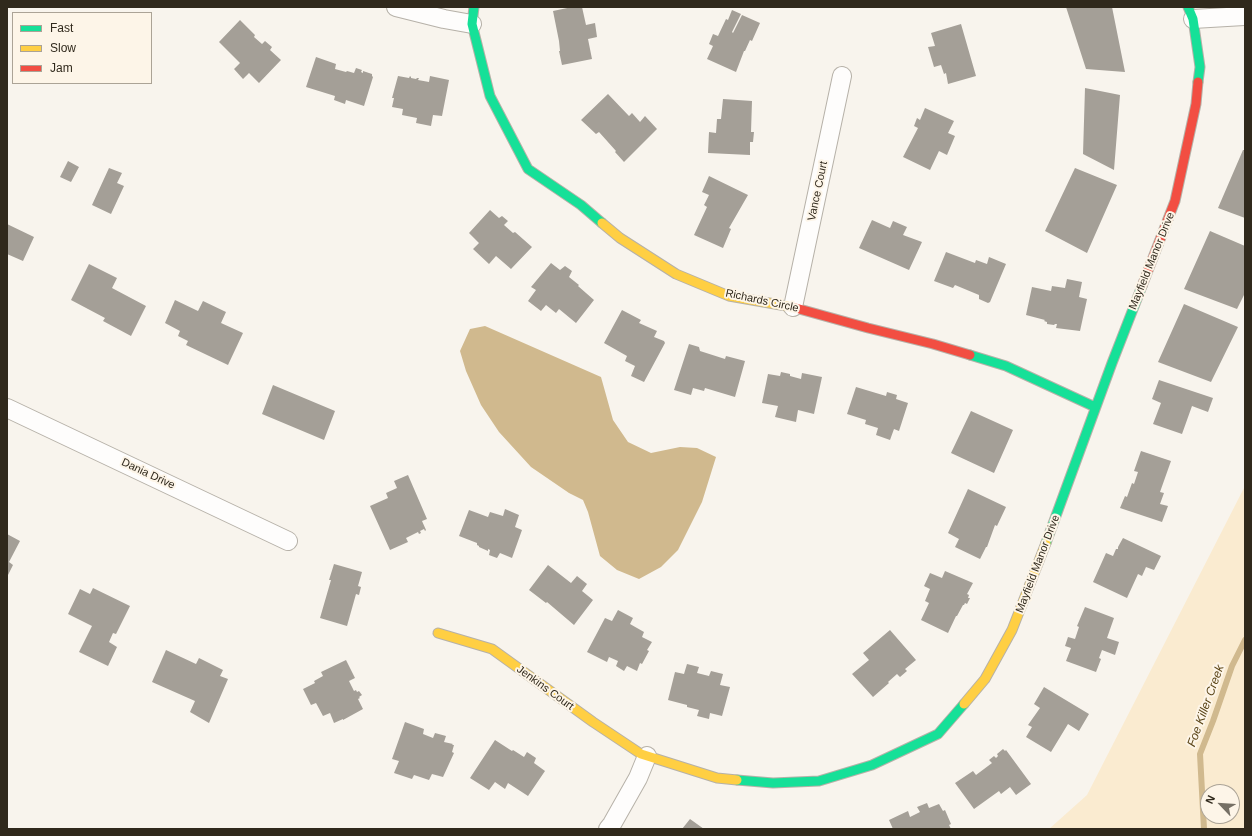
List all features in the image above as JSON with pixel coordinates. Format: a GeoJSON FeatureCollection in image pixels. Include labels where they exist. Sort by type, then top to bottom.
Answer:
{"type":"FeatureCollection","features":[{"type":"Feature","properties":{"kind":"street"},"geometry":{"type":"LineString","coordinates":[[396,7],[444,19],[473,16]]}},
{"type":"Feature","properties":{"kind":"street"},"geometry":{"type":"LineString","coordinates":[[1190,13],[1244,16]]}},
{"type":"Feature","properties":{"kind":"street","name":"Mayfield Manor Drive"},"geometry":{"type":"LineString","coordinates":[[647,756],[716,778],[773,783],[819,781],[872,765],[938,734],[985,679],[1012,630],[1044,548],[1095,407],[1175,201],[1196,104],[1200,67],[1190,13]]}},
{"type":"Feature","properties":{"kind":"street","name":"Richards Circle"},"geometry":{"type":"LineString","coordinates":[[473,16],[490,96],[528,169],[581,205],[620,238],[676,274],[730,296],[794,307],[868,328],[933,344],[1006,366],[1095,407]]}},
{"type":"Feature","properties":{"kind":"street","name":"Vance Court"},"geometry":{"type":"LineString","coordinates":[[794,307],[842,76]]}},
{"type":"Feature","properties":{"kind":"street","name":"Dania Drive"},"geometry":{"type":"LineString","coordinates":[[7,408],[288,541]]}},
{"type":"Feature","properties":{"kind":"street","name":"Jenkins Court"},"geometry":{"type":"LineString","coordinates":[[438,633],[492,649],[593,722],[641,754],[647,756]]}},
{"type":"Feature","properties":{"kind":"street"},"geometry":{"type":"LineString","coordinates":[[608,829],[638,778],[647,756]]}},
{"type":"Feature","properties":{"kind":"shaded area"},"geometry":{"type":"Polygon","coordinates":[[[485,326],[601,377],[613,420],[628,442],[651,453],[680,447],[697,448],[716,457],[702,502],[678,550],[661,567],[639,579],[617,570],[600,556],[588,512],[583,500],[569,493],[531,467],[499,432],[481,405],[466,371],[460,351],[470,329],[485,326]]]}},
{"type":"Feature","properties":{"kind":"shaded area"},"geometry":{"type":"Polygon","coordinates":[[[1245,486],[1245,829],[1049,829],[1087,795],[1245,486]]]}},
{"type":"Feature","properties":{"kind":"building"},"geometry":{"type":"Polygon","coordinates":[[[572,7],[582,7],[586,25],[595,23],[597,37],[588,39],[592,59],[562,65],[553,11],[572,7]]]}},
{"type":"Feature","properties":{"kind":"building"},"geometry":{"type":"Polygon","coordinates":[[[1066,7],[1112,7],[1125,72],[1086,69],[1066,7]]]}},
{"type":"Feature","properties":{"kind":"building"},"geometry":{"type":"Polygon","coordinates":[[[732,10],[741,14],[732,32],[733,33],[742,15],[760,23],[752,41],[750,40],[744,51],[736,72],[707,59],[713,46],[709,44],[713,34],[718,36],[726,19],[728,20],[732,10]]]}},
{"type":"Feature","properties":{"kind":"building"},"geometry":{"type":"Polygon","coordinates":[[[240,20],[262,44],[265,41],[272,47],[270,50],[281,60],[259,83],[249,73],[243,79],[234,69],[240,63],[219,42],[240,20]]]}},
{"type":"Feature","properties":{"kind":"building"},"geometry":{"type":"Polygon","coordinates":[[[961,24],[976,76],[948,84],[946,73],[944,74],[941,65],[934,67],[928,47],[935,46],[931,33],[961,24]]]}},
{"type":"Feature","properties":{"kind":"building"},"geometry":{"type":"Polygon","coordinates":[[[316,57],[336,64],[335,69],[354,73],[356,68],[362,70],[361,72],[363,73],[363,71],[372,74],[373,77],[364,106],[346,100],[345,104],[334,100],[335,96],[306,87],[316,57]]]}},
{"type":"Feature","properties":{"kind":"building"},"geometry":{"type":"Polygon","coordinates":[[[398,76],[409,78],[410,76],[411,78],[419,78],[418,80],[429,82],[430,76],[449,80],[442,116],[433,115],[431,126],[416,123],[417,118],[402,115],[403,109],[392,107],[394,98],[392,98],[398,76]]]}},
{"type":"Feature","properties":{"kind":"building"},"geometry":{"type":"Polygon","coordinates":[[[1085,88],[1120,95],[1114,170],[1083,154],[1085,88]]]}},
{"type":"Feature","properties":{"kind":"building"},"geometry":{"type":"Polygon","coordinates":[[[608,94],[629,116],[632,113],[640,122],[645,116],[657,129],[624,162],[599,132],[596,134],[581,120],[608,94]]]}},
{"type":"Feature","properties":{"kind":"building"},"geometry":{"type":"Polygon","coordinates":[[[723,99],[752,101],[751,132],[754,132],[753,142],[750,142],[750,155],[708,153],[709,132],[716,133],[717,119],[721,119],[723,99]]]}},
{"type":"Feature","properties":{"kind":"building"},"geometry":{"type":"Polygon","coordinates":[[[925,108],[954,121],[948,133],[955,136],[947,155],[939,151],[930,170],[903,157],[918,128],[914,126],[917,118],[920,120],[925,108]]]}},
{"type":"Feature","properties":{"kind":"building"},"geometry":{"type":"Polygon","coordinates":[[[1243,150],[1245,150],[1245,218],[1218,208],[1243,150]]]}},
{"type":"Feature","properties":{"kind":"building"},"geometry":{"type":"Polygon","coordinates":[[[68,161],[79,167],[71,182],[60,177],[68,161]]]}},
{"type":"Feature","properties":{"kind":"building"},"geometry":{"type":"Polygon","coordinates":[[[109,168],[122,173],[117,183],[124,186],[111,214],[92,205],[109,168]]]}},
{"type":"Feature","properties":{"kind":"building"},"geometry":{"type":"Polygon","coordinates":[[[1075,168],[1117,185],[1087,253],[1045,231],[1075,168]]]}},
{"type":"Feature","properties":{"kind":"building"},"geometry":{"type":"Polygon","coordinates":[[[709,176],[748,195],[729,228],[731,229],[723,248],[694,235],[707,207],[704,205],[709,195],[702,192],[709,176]]]}},
{"type":"Feature","properties":{"kind":"building"},"geometry":{"type":"Polygon","coordinates":[[[490,210],[499,218],[502,216],[508,221],[504,225],[513,233],[515,232],[532,247],[511,269],[496,256],[489,264],[473,249],[479,243],[469,233],[490,210]]]}},
{"type":"Feature","properties":{"kind":"building"},"geometry":{"type":"Polygon","coordinates":[[[872,220],[890,228],[893,221],[907,227],[903,235],[922,242],[909,270],[859,248],[872,220]]]}},
{"type":"Feature","properties":{"kind":"building"},"geometry":{"type":"Polygon","coordinates":[[[7,224],[34,237],[23,261],[7,254],[7,224]]]}},
{"type":"Feature","properties":{"kind":"building"},"geometry":{"type":"Polygon","coordinates":[[[1210,231],[1245,246],[1245,293],[1237,309],[1184,289],[1210,231]]]}},
{"type":"Feature","properties":{"kind":"building"},"geometry":{"type":"Polygon","coordinates":[[[946,252],[975,263],[976,260],[987,264],[989,257],[1006,264],[990,302],[988,303],[979,299],[979,295],[955,285],[953,288],[934,281],[946,252]]]}},
{"type":"Feature","properties":{"kind":"building"},"geometry":{"type":"Polygon","coordinates":[[[551,263],[560,270],[565,266],[572,271],[569,277],[594,300],[576,323],[559,309],[556,313],[546,305],[541,311],[528,301],[536,290],[531,287],[551,263]]]}},
{"type":"Feature","properties":{"kind":"building"},"geometry":{"type":"Polygon","coordinates":[[[89,264],[117,278],[112,288],[146,306],[131,336],[103,321],[105,318],[71,300],[89,264]]]}},
{"type":"Feature","properties":{"kind":"building"},"geometry":{"type":"Polygon","coordinates":[[[1067,279],[1082,282],[1079,297],[1087,299],[1080,331],[1056,328],[1057,324],[1047,324],[1047,322],[1044,321],[1045,320],[1026,315],[1032,287],[1051,291],[1052,286],[1065,288],[1067,279]]]}},
{"type":"Feature","properties":{"kind":"building"},"geometry":{"type":"Polygon","coordinates":[[[175,300],[198,311],[203,301],[226,312],[221,323],[243,333],[228,365],[186,345],[188,341],[178,336],[180,331],[165,323],[175,300]]]}},
{"type":"Feature","properties":{"kind":"building"},"geometry":{"type":"Polygon","coordinates":[[[1184,304],[1238,327],[1211,382],[1158,362],[1184,304]]]}},
{"type":"Feature","properties":{"kind":"building"},"geometry":{"type":"Polygon","coordinates":[[[622,310],[641,320],[639,323],[657,331],[654,337],[664,341],[665,343],[644,382],[631,376],[635,366],[625,361],[627,356],[604,343],[622,310]]]}},
{"type":"Feature","properties":{"kind":"building"},"geometry":{"type":"Polygon","coordinates":[[[689,344],[699,347],[700,351],[725,359],[726,356],[745,361],[735,397],[705,388],[704,391],[693,388],[691,395],[674,390],[689,344]]]}},
{"type":"Feature","properties":{"kind":"building"},"geometry":{"type":"Polygon","coordinates":[[[781,372],[801,379],[802,373],[822,377],[814,414],[798,410],[796,422],[775,417],[778,406],[762,403],[768,374],[780,376],[781,372]]]}},
{"type":"Feature","properties":{"kind":"building"},"geometry":{"type":"Polygon","coordinates":[[[1159,380],[1213,398],[1208,412],[1192,406],[1182,434],[1153,424],[1161,403],[1152,399],[1159,380]]]}},
{"type":"Feature","properties":{"kind":"building"},"geometry":{"type":"Polygon","coordinates":[[[273,385],[335,411],[324,440],[262,414],[273,385]]]}},
{"type":"Feature","properties":{"kind":"building"},"geometry":{"type":"Polygon","coordinates":[[[856,387],[886,396],[887,392],[897,395],[896,399],[908,403],[899,431],[894,429],[890,440],[876,435],[878,428],[865,424],[866,420],[847,414],[856,387]]]}},
{"type":"Feature","properties":{"kind":"building"},"geometry":{"type":"Polygon","coordinates":[[[971,411],[1013,430],[994,473],[951,453],[971,411]]]}},
{"type":"Feature","properties":{"kind":"building"},"geometry":{"type":"Polygon","coordinates":[[[1141,451],[1171,461],[1160,492],[1164,493],[1160,504],[1168,506],[1162,522],[1120,508],[1125,496],[1127,497],[1132,483],[1134,484],[1138,472],[1134,471],[1141,451]]]}},
{"type":"Feature","properties":{"kind":"building"},"geometry":{"type":"Polygon","coordinates":[[[408,475],[427,519],[422,521],[426,530],[425,531],[424,529],[420,531],[421,533],[419,534],[418,532],[406,538],[408,542],[390,550],[370,506],[388,498],[386,493],[397,488],[394,481],[408,475]]]}},
{"type":"Feature","properties":{"kind":"building"},"geometry":{"type":"Polygon","coordinates":[[[968,489],[1006,507],[997,526],[995,525],[987,547],[980,559],[955,547],[959,539],[948,533],[968,489]]]}},
{"type":"Feature","properties":{"kind":"building"},"geometry":{"type":"Polygon","coordinates":[[[505,509],[519,515],[515,527],[522,530],[512,558],[500,553],[497,558],[489,555],[490,550],[488,549],[488,551],[479,547],[477,543],[459,536],[469,510],[488,517],[490,512],[503,516],[505,509]]]}},
{"type":"Feature","properties":{"kind":"building"},"geometry":{"type":"Polygon","coordinates":[[[7,534],[20,541],[9,562],[13,565],[7,577],[7,534]]]}},
{"type":"Feature","properties":{"kind":"building"},"geometry":{"type":"Polygon","coordinates":[[[1123,538],[1161,556],[1154,570],[1146,567],[1142,576],[1138,574],[1127,598],[1093,582],[1106,553],[1113,556],[1123,538]]]}},
{"type":"Feature","properties":{"kind":"building"},"geometry":{"type":"Polygon","coordinates":[[[334,564],[362,572],[358,586],[361,587],[359,595],[356,594],[347,626],[320,618],[334,564]]]}},
{"type":"Feature","properties":{"kind":"building"},"geometry":{"type":"Polygon","coordinates":[[[548,565],[571,583],[577,576],[587,584],[582,591],[593,600],[574,625],[547,602],[546,603],[529,590],[548,565]]]}},
{"type":"Feature","properties":{"kind":"building"},"geometry":{"type":"Polygon","coordinates":[[[945,571],[973,583],[967,594],[969,595],[968,598],[970,598],[967,604],[965,603],[963,605],[948,633],[921,620],[929,603],[925,601],[930,589],[924,586],[930,573],[942,578],[945,571]]]}},
{"type":"Feature","properties":{"kind":"building"},"geometry":{"type":"Polygon","coordinates":[[[93,588],[130,606],[116,634],[113,633],[109,642],[117,647],[108,666],[79,652],[92,626],[68,614],[80,589],[90,594],[93,588]]]}},
{"type":"Feature","properties":{"kind":"building"},"geometry":{"type":"Polygon","coordinates":[[[1085,607],[1114,618],[1107,638],[1119,642],[1115,655],[1102,650],[1099,658],[1101,659],[1096,672],[1066,661],[1071,648],[1065,646],[1068,637],[1075,639],[1079,627],[1077,626],[1085,607]]]}},
{"type":"Feature","properties":{"kind":"building"},"geometry":{"type":"Polygon","coordinates":[[[618,610],[633,618],[630,624],[644,632],[642,637],[652,642],[647,650],[649,651],[642,664],[640,663],[637,671],[627,666],[624,671],[616,666],[618,661],[609,657],[607,662],[587,652],[605,618],[612,621],[618,610]]]}},
{"type":"Feature","properties":{"kind":"building"},"geometry":{"type":"Polygon","coordinates":[[[890,630],[916,660],[905,669],[907,671],[900,677],[897,674],[873,697],[852,674],[869,660],[863,653],[890,630]]]}},
{"type":"Feature","properties":{"kind":"building"},"geometry":{"type":"Polygon","coordinates":[[[166,650],[196,664],[199,658],[223,670],[220,676],[228,679],[209,723],[190,712],[195,701],[152,682],[166,650]]]}},
{"type":"Feature","properties":{"kind":"building"},"geometry":{"type":"Polygon","coordinates":[[[346,660],[355,678],[349,681],[354,691],[359,691],[362,695],[358,699],[363,709],[343,720],[334,723],[330,713],[323,716],[316,703],[311,705],[303,689],[315,683],[314,681],[323,676],[321,672],[346,660]]]}},
{"type":"Feature","properties":{"kind":"building"},"geometry":{"type":"Polygon","coordinates":[[[687,664],[699,667],[697,673],[709,676],[711,671],[723,674],[720,685],[730,687],[722,716],[710,713],[709,719],[697,716],[699,710],[668,700],[675,672],[684,674],[687,664]]]}},
{"type":"Feature","properties":{"kind":"building"},"geometry":{"type":"Polygon","coordinates":[[[1044,687],[1089,714],[1079,731],[1068,724],[1051,752],[1026,737],[1032,727],[1028,725],[1040,708],[1034,704],[1044,687]]]}},
{"type":"Feature","properties":{"kind":"building"},"geometry":{"type":"Polygon","coordinates":[[[405,722],[424,729],[423,734],[433,738],[435,733],[446,736],[444,742],[454,745],[452,752],[454,753],[443,777],[432,774],[429,780],[414,775],[412,779],[394,773],[399,761],[392,759],[405,722]]]}},
{"type":"Feature","properties":{"kind":"building"},"geometry":{"type":"Polygon","coordinates":[[[495,740],[524,757],[527,752],[536,758],[534,763],[545,771],[528,796],[508,783],[505,789],[495,782],[489,790],[470,778],[495,740]]]}},
{"type":"Feature","properties":{"kind":"building"},"geometry":{"type":"Polygon","coordinates":[[[1003,749],[1005,751],[1006,750],[1031,784],[1016,795],[1010,787],[1001,794],[999,791],[974,809],[955,783],[973,771],[976,775],[992,763],[989,760],[994,756],[996,758],[998,756],[997,754],[1003,749]]]}},
{"type":"Feature","properties":{"kind":"building"},"geometry":{"type":"Polygon","coordinates":[[[927,803],[929,808],[939,804],[943,811],[945,810],[951,824],[949,825],[951,829],[893,829],[889,820],[908,811],[910,817],[920,812],[917,807],[927,803]]]}},
{"type":"Feature","properties":{"kind":"building"},"geometry":{"type":"Polygon","coordinates":[[[690,819],[704,829],[682,829],[690,819]]]}},
{"type":"Feature","properties":{"kind":"waterway","name":"Foe Killer Creek"},"geometry":{"type":"LineString","coordinates":[[1204,829],[1200,754],[1232,666],[1245,640]]}},
{"type":"Feature","properties":{"kind":"traffic: fast"},"geometry":{"type":"LineString","coordinates":[[474,7],[472,24],[490,96],[528,169],[581,205],[602,223]]}},
{"type":"Feature","properties":{"kind":"traffic: fast"},"geometry":{"type":"LineString","coordinates":[[1188,7],[1193,19],[1200,67],[1198,82]]}},
{"type":"Feature","properties":{"kind":"traffic: fast"},"geometry":{"type":"LineString","coordinates":[[1046,543],[1142,286]]}},
{"type":"Feature","properties":{"kind":"traffic: fast"},"geometry":{"type":"LineString","coordinates":[[970,355],[1006,366],[1095,407]]}},
{"type":"Feature","properties":{"kind":"traffic: fast"},"geometry":{"type":"LineString","coordinates":[[737,780],[773,783],[819,781],[872,765],[938,734],[964,704]]}},
{"type":"Feature","properties":{"kind":"traffic: slow"},"geometry":{"type":"LineString","coordinates":[[602,223],[620,238],[676,274],[729,296],[792,307]]}},
{"type":"Feature","properties":{"kind":"traffic: slow"},"geometry":{"type":"LineString","coordinates":[[964,704],[985,679],[1012,630],[1046,543]]}},
{"type":"Feature","properties":{"kind":"traffic: slow"},"geometry":{"type":"LineString","coordinates":[[438,633],[492,649],[593,722],[641,754],[717,778],[737,780]]}},
{"type":"Feature","properties":{"kind":"traffic: jam"},"geometry":{"type":"LineString","coordinates":[[1142,286],[1175,201],[1196,104],[1198,82]]}},
{"type":"Feature","properties":{"kind":"traffic: jam"},"geometry":{"type":"LineString","coordinates":[[792,307],[970,355]]}}]}
